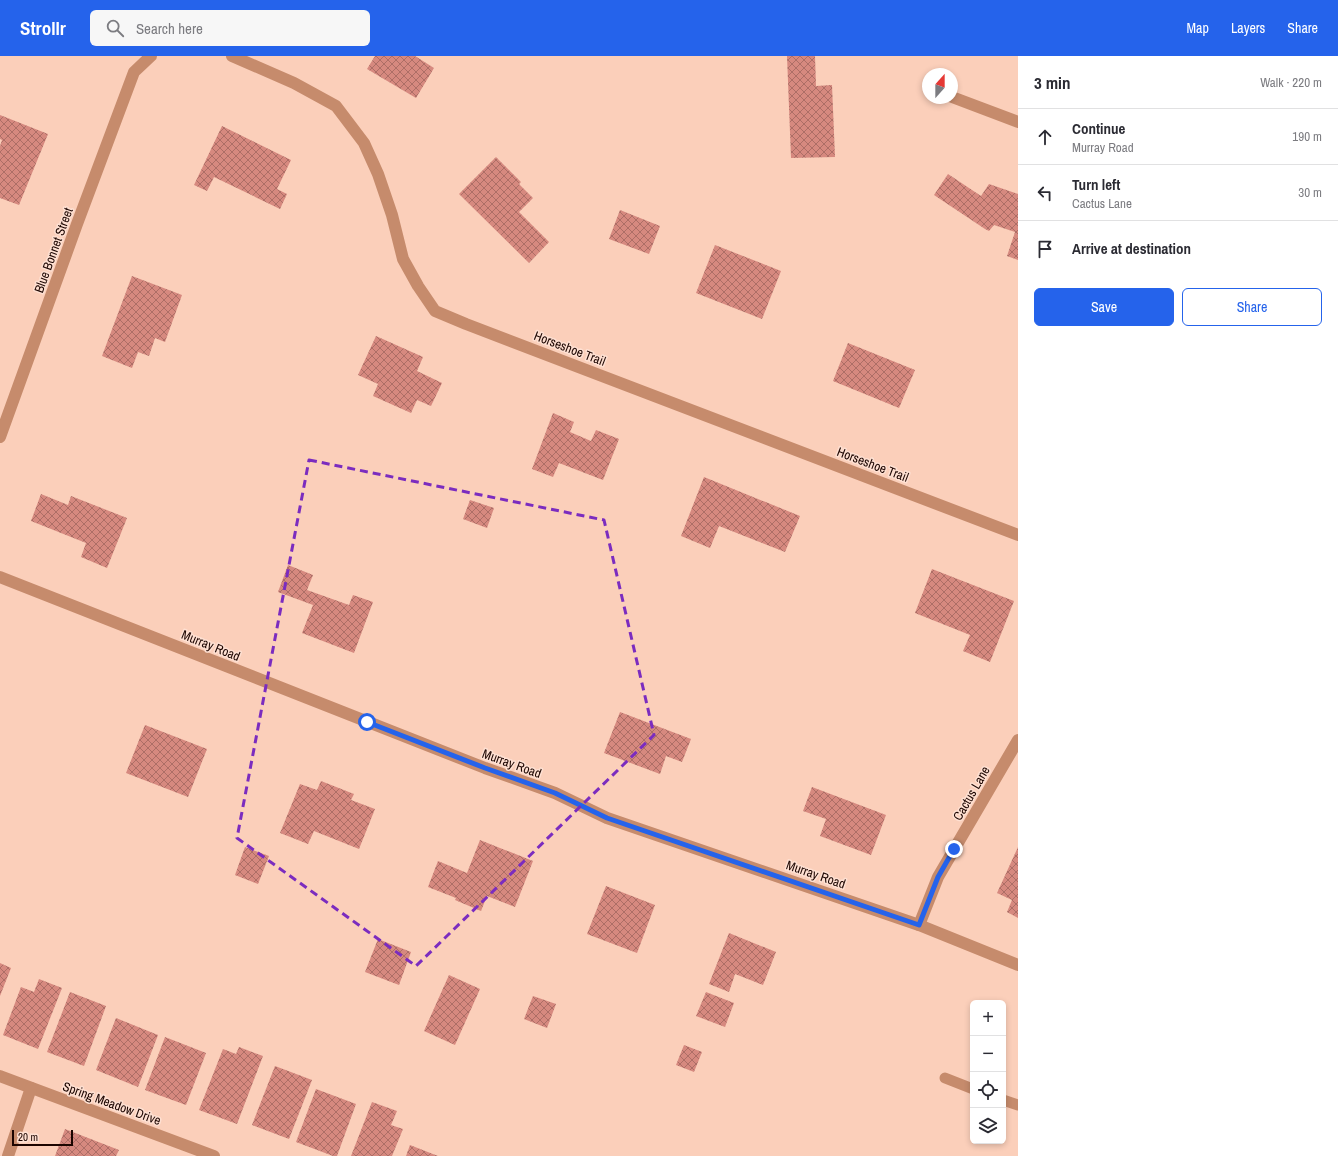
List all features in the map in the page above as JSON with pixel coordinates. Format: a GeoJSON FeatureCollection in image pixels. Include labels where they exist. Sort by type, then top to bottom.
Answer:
{"type":"FeatureCollection","features":[{"type":"Feature","properties":{"kind":"street","name":"Blue Bonnet Street"},"geometry":{"type":"LineString","coordinates":[[0,437],[134,72],[151,56]]}},
{"type":"Feature","properties":{"kind":"street","name":"Horseshoe Trail"},"geometry":{"type":"LineString","coordinates":[[232,56],[294,83],[336,106],[364,143],[378,174],[392,215],[403,259],[418,286],[435,311],[1018,534]]}},
{"type":"Feature","properties":{"kind":"street"},"geometry":{"type":"LineString","coordinates":[[958,99],[1018,122]]}},
{"type":"Feature","properties":{"kind":"street","name":"Murray Road"},"geometry":{"type":"LineString","coordinates":[[0,577],[485,768],[555,793],[607,818],[919,925],[1018,965]]}},
{"type":"Feature","properties":{"kind":"street","name":"Cactus Lane"},"geometry":{"type":"LineString","coordinates":[[919,925],[938,877],[1018,740]]}},
{"type":"Feature","properties":{"kind":"street","name":"Spring Meadow Drive"},"geometry":{"type":"LineString","coordinates":[[0,1076],[214,1156]]}},
{"type":"Feature","properties":{"kind":"street"},"geometry":{"type":"LineString","coordinates":[[8,1156],[31,1088]]}},
{"type":"Feature","properties":{"kind":"lane"},"geometry":{"type":"LineString","coordinates":[[944,1078],[970,1088]]}},
{"type":"Feature","properties":{"kind":"lane"},"geometry":{"type":"LineString","coordinates":[[1006,1101],[1018,1105]]}},
{"type":"Feature","properties":{"kind":"highlighted area"},"geometry":{"type":"Polygon","coordinates":[[[309,460],[604,520],[654,735],[416,966],[237,838],[309,460]]]}},
{"type":"Feature","properties":{"kind":"building"},"geometry":{"type":"Polygon","coordinates":[[[375,56],[415,56],[434,68],[416,98],[367,69],[375,56]]]}},
{"type":"Feature","properties":{"kind":"building"},"geometry":{"type":"Polygon","coordinates":[[[787,56],[815,56],[816,86],[832,85],[835,157],[791,158],[787,56]]]}},
{"type":"Feature","properties":{"kind":"building"},"geometry":{"type":"Polygon","coordinates":[[[0,115],[48,134],[19,205],[0,198],[0,146],[2,140],[0,139],[0,115]]]}},
{"type":"Feature","properties":{"kind":"building"},"geometry":{"type":"Polygon","coordinates":[[[222,126],[291,160],[277,189],[287,194],[280,209],[214,177],[207,191],[194,185],[222,126]]]}},
{"type":"Feature","properties":{"kind":"building"},"geometry":{"type":"Polygon","coordinates":[[[496,157],[521,182],[519,184],[533,198],[519,212],[549,242],[529,263],[459,194],[496,157]]]}},
{"type":"Feature","properties":{"kind":"building"},"geometry":{"type":"Polygon","coordinates":[[[948,174],[981,196],[989,184],[1018,194],[1018,260],[1007,256],[1015,232],[994,225],[989,231],[934,195],[948,174]]]}},
{"type":"Feature","properties":{"kind":"building"},"geometry":{"type":"Polygon","coordinates":[[[620,210],[660,226],[649,254],[609,239],[620,210]]]}},
{"type":"Feature","properties":{"kind":"building"},"geometry":{"type":"Polygon","coordinates":[[[715,245],[781,271],[762,319],[696,293],[715,245]]]}},
{"type":"Feature","properties":{"kind":"building"},"geometry":{"type":"Polygon","coordinates":[[[132,276],[182,295],[165,342],[155,338],[149,356],[138,352],[132,368],[102,356],[132,276]]]}},
{"type":"Feature","properties":{"kind":"building"},"geometry":{"type":"Polygon","coordinates":[[[376,336],[423,357],[417,371],[442,383],[431,406],[417,400],[411,413],[373,396],[378,384],[358,375],[376,336]]]}},
{"type":"Feature","properties":{"kind":"building"},"geometry":{"type":"Polygon","coordinates":[[[848,343],[915,370],[899,408],[833,381],[848,343]]]}},
{"type":"Feature","properties":{"kind":"building"},"geometry":{"type":"Polygon","coordinates":[[[553,413],[574,422],[570,432],[591,441],[596,430],[619,439],[603,480],[559,463],[553,477],[532,469],[553,413]]]}},
{"type":"Feature","properties":{"kind":"building"},"geometry":{"type":"Polygon","coordinates":[[[704,477],[800,516],[785,552],[719,526],[710,548],[681,536],[704,477]]]}},
{"type":"Feature","properties":{"kind":"building"},"geometry":{"type":"Polygon","coordinates":[[[41,494],[68,505],[71,496],[127,518],[107,568],[81,557],[86,543],[31,521],[41,494]]]}},
{"type":"Feature","properties":{"kind":"building"},"geometry":{"type":"Polygon","coordinates":[[[470,500],[494,508],[487,528],[463,519],[470,500]]]}},
{"type":"Feature","properties":{"kind":"building"},"geometry":{"type":"Polygon","coordinates":[[[288,565],[313,575],[307,590],[349,605],[353,595],[373,602],[354,653],[302,633],[313,605],[278,592],[288,565]]]}},
{"type":"Feature","properties":{"kind":"building"},"geometry":{"type":"Polygon","coordinates":[[[932,569],[1014,601],[990,662],[963,651],[970,635],[915,613],[932,569]]]}},
{"type":"Feature","properties":{"kind":"building"},"geometry":{"type":"Polygon","coordinates":[[[620,712],[691,739],[682,762],[666,756],[660,774],[604,753],[620,712]]]}},
{"type":"Feature","properties":{"kind":"building"},"geometry":{"type":"Polygon","coordinates":[[[145,725],[207,749],[188,797],[126,773],[145,725]]]}},
{"type":"Feature","properties":{"kind":"building"},"geometry":{"type":"Polygon","coordinates":[[[321,781],[354,794],[351,800],[375,809],[359,849],[314,831],[308,844],[280,833],[300,784],[317,790],[321,781]]]}},
{"type":"Feature","properties":{"kind":"building"},"geometry":{"type":"Polygon","coordinates":[[[812,787],[886,815],[871,855],[820,836],[826,819],[803,811],[812,787]]]}},
{"type":"Feature","properties":{"kind":"building"},"geometry":{"type":"Polygon","coordinates":[[[480,840],[533,861],[515,907],[487,896],[481,911],[455,900],[456,898],[428,887],[438,861],[467,873],[480,840]]]}},
{"type":"Feature","properties":{"kind":"building"},"geometry":{"type":"Polygon","coordinates":[[[245,847],[269,856],[258,884],[235,875],[245,847]]]}},
{"type":"Feature","properties":{"kind":"building"},"geometry":{"type":"Polygon","coordinates":[[[1018,847],[1018,918],[1007,912],[1012,900],[997,893],[1018,847]]]}},
{"type":"Feature","properties":{"kind":"building"},"geometry":{"type":"Polygon","coordinates":[[[606,886],[655,905],[637,953],[587,934],[606,886]]]}},
{"type":"Feature","properties":{"kind":"building"},"geometry":{"type":"Polygon","coordinates":[[[729,933],[776,952],[763,985],[735,974],[729,992],[709,984],[729,933]]]}},
{"type":"Feature","properties":{"kind":"building"},"geometry":{"type":"Polygon","coordinates":[[[378,939],[411,952],[399,985],[365,972],[378,939]]]}},
{"type":"Feature","properties":{"kind":"building"},"geometry":{"type":"Polygon","coordinates":[[[0,963],[11,968],[0,996],[0,963]]]}},
{"type":"Feature","properties":{"kind":"building"},"geometry":{"type":"Polygon","coordinates":[[[449,975],[480,989],[455,1045],[424,1031],[449,975]]]}},
{"type":"Feature","properties":{"kind":"building"},"geometry":{"type":"Polygon","coordinates":[[[39,979],[62,988],[38,1049],[3,1035],[21,987],[34,992],[39,979]]]}},
{"type":"Feature","properties":{"kind":"building"},"geometry":{"type":"Polygon","coordinates":[[[70,992],[106,1006],[84,1066],[47,1052],[70,992]]]}},
{"type":"Feature","properties":{"kind":"building"},"geometry":{"type":"Polygon","coordinates":[[[706,992],[734,1003],[725,1027],[696,1016],[706,992]]]}},
{"type":"Feature","properties":{"kind":"building"},"geometry":{"type":"Polygon","coordinates":[[[533,996],[556,1004],[547,1028],[524,1019],[533,996]]]}},
{"type":"Feature","properties":{"kind":"building"},"geometry":{"type":"Polygon","coordinates":[[[116,1018],[158,1035],[138,1087],[96,1070],[116,1018]]]}},
{"type":"Feature","properties":{"kind":"building"},"geometry":{"type":"Polygon","coordinates":[[[165,1037],[206,1053],[186,1105],[145,1090],[165,1037]]]}},
{"type":"Feature","properties":{"kind":"building"},"geometry":{"type":"Polygon","coordinates":[[[684,1045],[702,1052],[694,1072],[676,1065],[684,1045]]]}},
{"type":"Feature","properties":{"kind":"building"},"geometry":{"type":"Polygon","coordinates":[[[239,1047],[263,1056],[237,1124],[199,1110],[223,1049],[236,1054],[239,1047]]]}},
{"type":"Feature","properties":{"kind":"building"},"geometry":{"type":"Polygon","coordinates":[[[275,1066],[312,1080],[289,1139],[252,1125],[275,1066]]]}},
{"type":"Feature","properties":{"kind":"building"},"geometry":{"type":"Polygon","coordinates":[[[316,1089],[356,1104],[337,1156],[333,1156],[296,1142],[316,1089]]]}},
{"type":"Feature","properties":{"kind":"building"},"geometry":{"type":"Polygon","coordinates":[[[372,1102],[397,1111],[391,1125],[403,1129],[392,1156],[351,1156],[372,1102]]]}},
{"type":"Feature","properties":{"kind":"building"},"geometry":{"type":"Polygon","coordinates":[[[65,1129],[119,1150],[116,1156],[55,1156],[65,1129]]]}},
{"type":"Feature","properties":{"kind":"building"},"geometry":{"type":"Polygon","coordinates":[[[410,1145],[438,1156],[406,1156],[410,1145]]]}},
{"type":"Feature","properties":{"kind":"route"},"geometry":{"type":"LineString","coordinates":[[367,722],[485,768],[555,793],[607,818],[919,925],[938,877],[954,849]]}}]}
